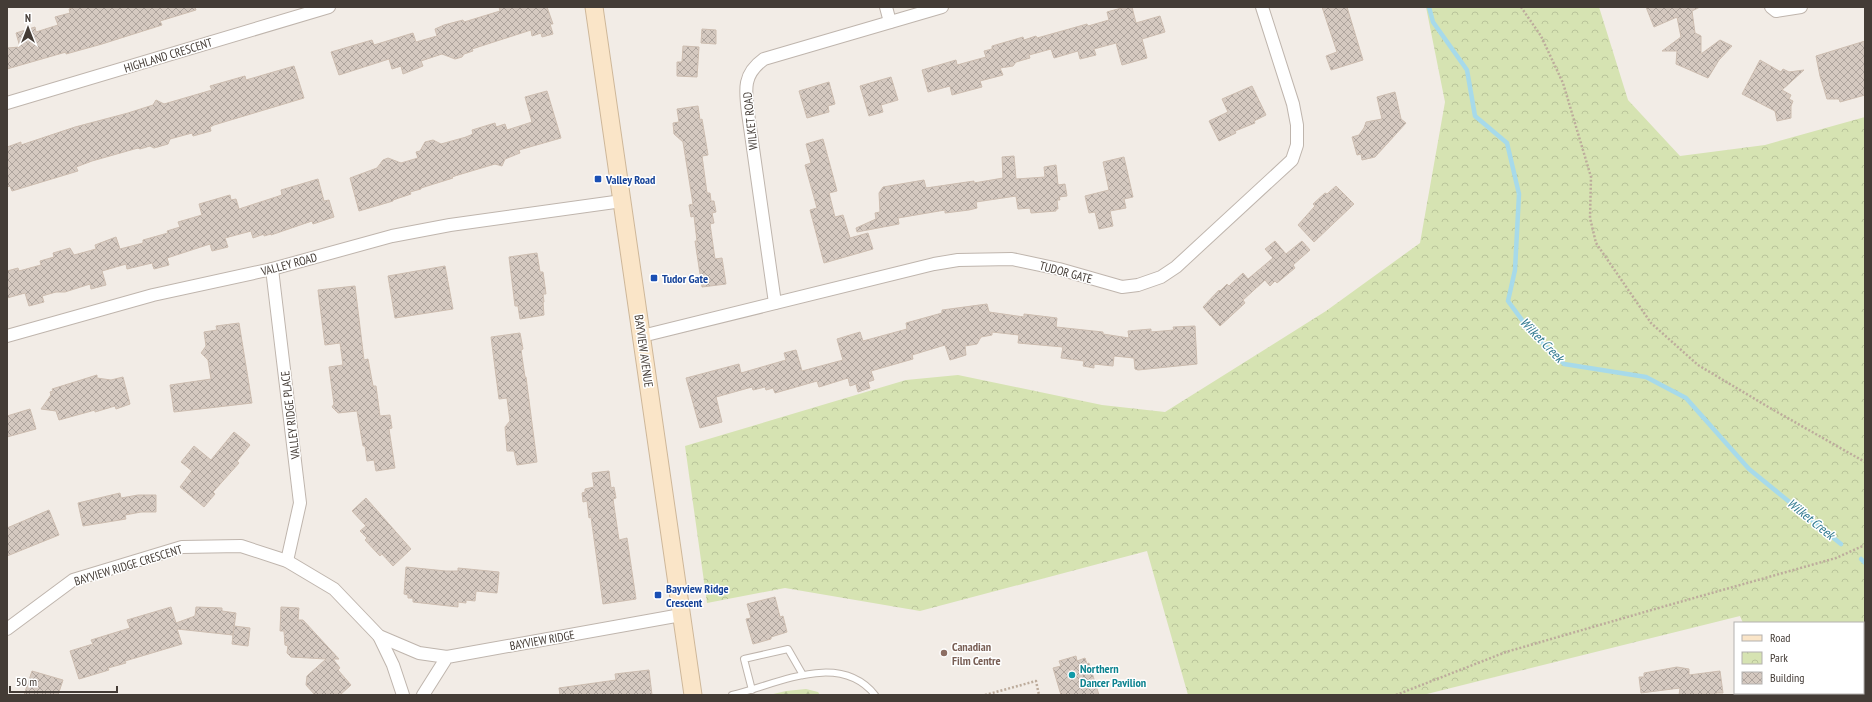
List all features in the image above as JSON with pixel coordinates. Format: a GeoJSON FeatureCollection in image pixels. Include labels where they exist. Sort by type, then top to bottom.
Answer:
{"type":"FeatureCollection","features":[{"type":"Feature","properties":{"kind":"main road","name":"BAYVIEW AVENUE"},"geometry":{"type":"LineString","coordinates":[[594,7],[693,695]]}},
{"type":"Feature","properties":{"kind":"street","name":"HIGHLAND CRESCENT"},"geometry":{"type":"LineString","coordinates":[[7,103],[295,12],[329,7]]}},
{"type":"Feature","properties":{"kind":"street"},"geometry":{"type":"LineString","coordinates":[[886,7],[890,22]]}},
{"type":"Feature","properties":{"kind":"street","name":"WILKET ROAD"},"geometry":{"type":"LineString","coordinates":[[775,303],[748,113],[746,94],[747,78],[754,66],[764,59],[942,7]]}},
{"type":"Feature","properties":{"kind":"street","name":"TUDOR GATE"},"geometry":{"type":"LineString","coordinates":[[642,336],[934,264],[958,260],[1012,259],[1058,269],[1122,287],[1138,285],[1161,277],[1194,252],[1292,160],[1297,145],[1297,125],[1293,104],[1262,7]]}},
{"type":"Feature","properties":{"kind":"street"},"geometry":{"type":"LineString","coordinates":[[1771,7],[1776,11],[1801,7]]}},
{"type":"Feature","properties":{"kind":"street","name":"VALLEY ROAD"},"geometry":{"type":"LineString","coordinates":[[7,336],[153,295],[272,269],[392,236],[450,225],[622,201]]}},
{"type":"Feature","properties":{"kind":"street","name":"VALLEY RIDGE PLACE"},"geometry":{"type":"LineString","coordinates":[[272,269],[300,503],[287,561]]}},
{"type":"Feature","properties":{"kind":"street","name":"BAYVIEW RIDGE CRESCENT"},"geometry":{"type":"LineString","coordinates":[[7,629],[73,580],[182,547],[241,546],[287,561],[334,589],[379,636],[419,653],[447,656]]}},
{"type":"Feature","properties":{"kind":"street","name":"BAYVIEW RIDGE"},"geometry":{"type":"LineString","coordinates":[[447,656],[681,615]]}},
{"type":"Feature","properties":{"kind":"street"},"geometry":{"type":"LineString","coordinates":[[379,636],[393,665],[403,695]]}},
{"type":"Feature","properties":{"kind":"street"},"geometry":{"type":"LineString","coordinates":[[423,695],[447,656]]}},
{"type":"Feature","properties":{"kind":"lane"},"geometry":{"type":"LineString","coordinates":[[752,690],[744,659],[788,649],[803,675]]}},
{"type":"Feature","properties":{"kind":"lane"},"geometry":{"type":"LineString","coordinates":[[732,695],[803,675],[830,672],[840,673],[862,682],[875,695]]}},
{"type":"Feature","properties":{"kind":"path"},"geometry":{"type":"LineString","coordinates":[[1521,7],[1541,36],[1564,83],[1591,177],[1590,218],[1596,243],[1651,323],[1698,365],[1865,462]]}},
{"type":"Feature","properties":{"kind":"path"},"geometry":{"type":"LineString","coordinates":[[1396,695],[1506,652],[1662,606],[1836,558],[1865,545]]}},
{"type":"Feature","properties":{"kind":"path"},"geometry":{"type":"LineString","coordinates":[[985,695],[1036,681],[1039,695]]}},
{"type":"Feature","properties":{"kind":"green space"},"geometry":{"type":"Polygon","coordinates":[[[1426,7],[1599,7],[1628,100],[1680,156],[1765,145],[1865,117],[1865,695],[1766,694],[1864,694],[1864,622],[1743,622],[1740,616],[1423,695],[1188,695],[1147,551],[920,611],[785,588],[707,603],[685,446],[906,380],[958,375],[1102,405],[1165,412],[1326,311],[1420,243],[1445,102],[1426,7]]]}},
{"type":"Feature","properties":{"kind":"green space"},"geometry":{"type":"Polygon","coordinates":[[[806,689],[818,692],[820,695],[769,695],[786,691],[806,689]]]}},
{"type":"Feature","properties":{"kind":"building"},"geometry":{"type":"Polygon","coordinates":[[[75,7],[195,7],[196,10],[160,21],[162,25],[102,44],[66,54],[66,52],[7,69],[7,48],[20,47],[16,33],[35,27],[36,32],[58,25],[55,17],[70,13],[69,9],[75,7]]]}},
{"type":"Feature","properties":{"kind":"building"},"geometry":{"type":"Polygon","coordinates":[[[499,7],[547,7],[553,24],[550,24],[553,34],[542,37],[541,33],[532,36],[531,30],[472,49],[473,51],[455,59],[442,54],[421,61],[423,66],[403,74],[401,66],[392,69],[389,59],[339,75],[331,52],[372,40],[374,45],[413,33],[416,42],[437,36],[435,29],[444,25],[463,20],[464,22],[500,11],[499,7]]]}},
{"type":"Feature","properties":{"kind":"building"},"geometry":{"type":"Polygon","coordinates":[[[1125,7],[1132,7],[1136,23],[1160,16],[1165,32],[1142,39],[1147,58],[1122,65],[1116,43],[1094,49],[1096,55],[1080,59],[1078,51],[1054,58],[1051,49],[1029,55],[1030,58],[1016,62],[1013,66],[1000,68],[1003,75],[980,81],[982,87],[952,95],[950,86],[928,92],[922,70],[956,60],[957,65],[986,57],[984,51],[992,49],[992,46],[1023,37],[1024,40],[1036,36],[1037,38],[1087,24],[1088,26],[1109,20],[1107,12],[1125,7]]]}},
{"type":"Feature","properties":{"kind":"building"},"geometry":{"type":"Polygon","coordinates":[[[1322,7],[1347,7],[1363,60],[1331,70],[1326,56],[1337,52],[1322,7]]]}},
{"type":"Feature","properties":{"kind":"building"},"geometry":{"type":"Polygon","coordinates":[[[1646,7],[1700,7],[1692,11],[1695,33],[1701,36],[1701,54],[1720,40],[1732,46],[1719,60],[1708,78],[1676,64],[1677,51],[1662,51],[1681,37],[1677,17],[1654,27],[1646,7]]]}},
{"type":"Feature","properties":{"kind":"building"},"geometry":{"type":"Polygon","coordinates":[[[702,29],[716,30],[716,44],[701,43],[702,29]]]}},
{"type":"Feature","properties":{"kind":"building"},"geometry":{"type":"Polygon","coordinates":[[[1865,41],[1865,95],[1840,102],[1839,99],[1827,99],[1816,56],[1865,41]]]}},
{"type":"Feature","properties":{"kind":"building"},"geometry":{"type":"Polygon","coordinates":[[[683,46],[699,47],[697,77],[677,76],[677,62],[682,62],[683,46]]]}},
{"type":"Feature","properties":{"kind":"building"},"geometry":{"type":"Polygon","coordinates":[[[1760,60],[1781,72],[1783,69],[1789,72],[1804,70],[1782,90],[1791,95],[1789,99],[1793,101],[1791,106],[1791,118],[1777,121],[1775,111],[1742,94],[1760,60]]]}},
{"type":"Feature","properties":{"kind":"building"},"geometry":{"type":"Polygon","coordinates":[[[294,66],[304,98],[214,125],[210,127],[211,131],[193,136],[192,133],[170,139],[168,144],[154,148],[150,146],[140,149],[138,148],[92,161],[76,167],[78,171],[12,191],[10,186],[7,187],[7,147],[21,142],[21,145],[75,127],[128,113],[153,105],[156,100],[164,104],[212,90],[210,86],[245,76],[246,80],[294,66]]]}},
{"type":"Feature","properties":{"kind":"building"},"geometry":{"type":"Polygon","coordinates":[[[891,77],[898,100],[881,105],[883,112],[869,116],[860,86],[891,77]]]}},
{"type":"Feature","properties":{"kind":"building"},"geometry":{"type":"Polygon","coordinates":[[[829,82],[835,104],[828,106],[829,112],[807,118],[799,91],[829,82]]]}},
{"type":"Feature","properties":{"kind":"building"},"geometry":{"type":"Polygon","coordinates":[[[1252,86],[1266,115],[1254,121],[1255,123],[1235,131],[1236,133],[1219,141],[1209,121],[1228,112],[1222,99],[1252,86]]]}},
{"type":"Feature","properties":{"kind":"building"},"geometry":{"type":"Polygon","coordinates":[[[547,91],[561,138],[519,150],[520,153],[505,159],[502,166],[495,164],[458,175],[410,192],[411,194],[393,201],[359,211],[350,178],[377,168],[383,160],[388,158],[401,163],[418,158],[416,152],[420,151],[425,142],[433,140],[441,144],[466,137],[473,134],[472,130],[495,123],[496,127],[505,124],[507,130],[532,122],[525,97],[547,91]]]}},
{"type":"Feature","properties":{"kind":"building"},"geometry":{"type":"Polygon","coordinates":[[[1395,92],[1401,119],[1406,123],[1375,157],[1362,160],[1361,154],[1357,155],[1352,137],[1359,135],[1366,122],[1382,119],[1377,97],[1395,92]]]}},
{"type":"Feature","properties":{"kind":"building"},"geometry":{"type":"Polygon","coordinates":[[[698,106],[700,120],[702,119],[708,155],[702,156],[707,193],[710,193],[711,201],[714,201],[716,212],[712,213],[714,223],[710,224],[715,259],[722,258],[726,284],[702,287],[695,241],[697,241],[694,216],[691,217],[689,205],[693,204],[683,142],[674,134],[673,123],[679,122],[677,109],[698,106]]]}},
{"type":"Feature","properties":{"kind":"building"},"geometry":{"type":"Polygon","coordinates":[[[823,139],[837,191],[829,193],[835,217],[843,215],[850,238],[868,233],[873,249],[824,263],[810,210],[817,208],[805,165],[811,163],[806,144],[823,139]]]}},
{"type":"Feature","properties":{"kind":"building"},"geometry":{"type":"Polygon","coordinates":[[[1014,156],[1016,179],[1045,177],[1044,167],[1056,165],[1058,185],[1065,184],[1067,196],[1059,197],[1060,200],[1057,200],[1058,209],[1056,209],[1056,211],[1031,213],[1030,208],[1018,209],[1016,196],[976,202],[977,208],[969,210],[945,213],[945,210],[898,218],[899,224],[857,232],[856,228],[876,219],[875,213],[880,212],[879,193],[883,187],[924,180],[926,188],[974,181],[974,183],[1003,178],[1002,157],[1014,156]]]}},
{"type":"Feature","properties":{"kind":"building"},"geometry":{"type":"Polygon","coordinates":[[[1124,157],[1133,197],[1124,199],[1126,208],[1110,211],[1113,226],[1099,229],[1095,212],[1089,213],[1085,196],[1109,190],[1103,162],[1124,157]]]}},
{"type":"Feature","properties":{"kind":"building"},"geometry":{"type":"Polygon","coordinates":[[[318,179],[324,201],[329,200],[334,217],[313,224],[312,221],[271,235],[264,236],[264,234],[253,238],[251,231],[225,238],[228,247],[212,251],[210,244],[167,258],[169,265],[154,269],[152,263],[127,269],[126,264],[102,271],[106,285],[91,289],[90,284],[65,292],[56,292],[42,296],[44,302],[29,306],[25,293],[7,298],[7,271],[18,268],[19,271],[41,265],[40,261],[54,257],[53,253],[70,248],[74,255],[96,249],[95,245],[116,237],[120,249],[143,243],[143,240],[168,233],[167,231],[180,227],[178,222],[202,215],[199,204],[230,195],[231,200],[236,199],[239,209],[282,195],[281,190],[318,179]]]}},
{"type":"Feature","properties":{"kind":"building"},"geometry":{"type":"Polygon","coordinates":[[[1336,186],[1354,204],[1314,242],[1298,225],[1315,206],[1313,204],[1325,193],[1327,194],[1336,186]]]}},
{"type":"Feature","properties":{"kind":"building"},"geometry":{"type":"Polygon","coordinates":[[[1275,241],[1286,254],[1302,241],[1310,250],[1293,265],[1295,268],[1277,283],[1275,281],[1270,286],[1265,280],[1243,300],[1245,303],[1220,326],[1203,307],[1219,290],[1220,291],[1227,284],[1229,286],[1243,273],[1248,279],[1273,258],[1265,249],[1275,241]]]}},
{"type":"Feature","properties":{"kind":"building"},"geometry":{"type":"Polygon","coordinates":[[[537,253],[540,272],[543,272],[546,294],[543,294],[544,315],[520,319],[518,306],[515,306],[509,257],[537,253]]]}},
{"type":"Feature","properties":{"kind":"building"},"geometry":{"type":"Polygon","coordinates":[[[445,266],[453,309],[395,318],[388,276],[445,266]]]}},
{"type":"Feature","properties":{"kind":"building"},"geometry":{"type":"Polygon","coordinates":[[[355,286],[364,360],[368,359],[373,386],[376,386],[380,416],[390,415],[392,428],[389,429],[395,468],[376,471],[374,460],[367,461],[357,411],[338,413],[332,407],[334,404],[329,367],[343,365],[340,343],[325,345],[318,290],[355,286]]]}},
{"type":"Feature","properties":{"kind":"building"},"geometry":{"type":"Polygon","coordinates":[[[987,304],[989,312],[1024,317],[1024,314],[1057,318],[1056,327],[1103,332],[1103,334],[1129,338],[1128,331],[1151,329],[1151,332],[1174,330],[1173,327],[1195,326],[1197,364],[1138,370],[1135,369],[1134,358],[1114,356],[1113,366],[1094,364],[1094,368],[1083,366],[1084,361],[1061,358],[1063,347],[1018,343],[1019,335],[992,332],[992,335],[981,337],[977,344],[965,346],[966,355],[950,360],[945,345],[912,355],[913,359],[871,371],[874,380],[868,382],[870,388],[858,392],[856,384],[850,386],[848,378],[819,387],[817,381],[775,393],[773,388],[766,390],[765,387],[753,390],[752,387],[716,397],[722,422],[700,428],[686,378],[739,364],[741,373],[786,360],[784,353],[796,350],[802,371],[843,360],[837,339],[860,332],[863,341],[907,329],[906,323],[942,313],[942,310],[987,304]]]}},
{"type":"Feature","properties":{"kind":"building"},"geometry":{"type":"Polygon","coordinates":[[[239,323],[252,403],[174,412],[170,385],[211,379],[208,360],[201,353],[206,346],[204,332],[217,330],[216,326],[239,323]]]}},
{"type":"Feature","properties":{"kind":"building"},"geometry":{"type":"Polygon","coordinates":[[[520,333],[523,349],[521,350],[537,462],[517,465],[514,451],[507,451],[505,427],[510,421],[507,398],[499,399],[491,337],[520,333]]]}},
{"type":"Feature","properties":{"kind":"building"},"geometry":{"type":"Polygon","coordinates":[[[97,375],[97,378],[111,380],[123,377],[130,404],[116,409],[115,406],[95,412],[95,410],[59,420],[56,411],[41,409],[51,395],[50,392],[53,391],[52,389],[97,375]]]}},
{"type":"Feature","properties":{"kind":"building"},"geometry":{"type":"Polygon","coordinates":[[[30,409],[36,429],[7,437],[7,416],[30,409]]]}},
{"type":"Feature","properties":{"kind":"building"},"geometry":{"type":"Polygon","coordinates":[[[234,432],[250,445],[237,461],[239,463],[213,492],[215,494],[204,507],[180,487],[192,471],[181,462],[194,446],[211,460],[234,432]]]}},
{"type":"Feature","properties":{"kind":"building"},"geometry":{"type":"Polygon","coordinates":[[[609,471],[611,488],[614,487],[616,498],[613,499],[619,540],[627,538],[636,599],[603,604],[591,517],[589,518],[587,501],[583,502],[582,493],[585,492],[585,489],[594,487],[592,473],[609,471]]]}},
{"type":"Feature","properties":{"kind":"building"},"geometry":{"type":"Polygon","coordinates":[[[120,493],[121,498],[138,495],[156,495],[156,512],[141,512],[125,515],[126,519],[83,526],[78,503],[120,493]]]}},
{"type":"Feature","properties":{"kind":"building"},"geometry":{"type":"Polygon","coordinates":[[[366,498],[411,549],[393,566],[382,554],[380,556],[365,540],[367,538],[360,531],[366,526],[352,511],[366,498]]]}},
{"type":"Feature","properties":{"kind":"building"},"geometry":{"type":"Polygon","coordinates":[[[49,510],[59,535],[7,556],[7,528],[49,510]]]}},
{"type":"Feature","properties":{"kind":"building"},"geometry":{"type":"Polygon","coordinates":[[[406,567],[446,571],[458,571],[458,568],[499,572],[497,593],[476,591],[475,601],[466,600],[466,603],[458,602],[458,607],[413,602],[413,598],[408,598],[408,595],[404,594],[406,567]]]}},
{"type":"Feature","properties":{"kind":"building"},"geometry":{"type":"Polygon","coordinates":[[[775,597],[780,617],[783,616],[787,632],[771,637],[771,639],[753,644],[746,619],[751,618],[747,604],[775,597]]]}},
{"type":"Feature","properties":{"kind":"building"},"geometry":{"type":"Polygon","coordinates":[[[171,607],[176,623],[195,616],[196,607],[222,608],[222,611],[236,613],[233,635],[177,629],[182,644],[125,661],[126,663],[108,668],[109,670],[79,679],[70,651],[93,644],[91,640],[130,628],[127,620],[171,607]]]}},
{"type":"Feature","properties":{"kind":"building"},"geometry":{"type":"Polygon","coordinates":[[[281,607],[299,608],[298,620],[303,620],[339,659],[333,659],[340,668],[338,670],[351,685],[340,695],[315,695],[306,685],[307,676],[326,659],[291,657],[287,653],[288,646],[285,645],[284,631],[280,631],[281,607]]]}},
{"type":"Feature","properties":{"kind":"building"},"geometry":{"type":"Polygon","coordinates":[[[234,626],[250,628],[248,646],[232,644],[234,626]]]}},
{"type":"Feature","properties":{"kind":"building","name":"Northern Dancer Pavilion"},"geometry":{"type":"Polygon","coordinates":[[[1076,656],[1077,661],[1085,658],[1087,664],[1089,663],[1099,695],[1061,695],[1053,668],[1061,666],[1059,661],[1076,656]]]}},
{"type":"Feature","properties":{"kind":"building"},"geometry":{"type":"Polygon","coordinates":[[[1677,667],[1689,669],[1689,675],[1720,671],[1723,693],[1716,693],[1716,695],[1679,695],[1680,688],[1641,693],[1639,677],[1644,677],[1644,673],[1677,667]]]}},
{"type":"Feature","properties":{"kind":"building"},"geometry":{"type":"Polygon","coordinates":[[[649,670],[652,695],[560,695],[559,688],[616,680],[615,674],[649,670]]]}},
{"type":"Feature","properties":{"kind":"building"},"geometry":{"type":"Polygon","coordinates":[[[32,671],[63,680],[58,695],[24,695],[32,671]]]}},
{"type":"Feature","properties":{"kind":"waterway","name":"Wilket Creek"},"geometry":{"type":"LineString","coordinates":[[1429,7],[1433,22],[1467,70],[1475,116],[1507,143],[1519,194],[1515,270],[1508,301],[1530,331],[1564,364],[1646,377],[1686,398],[1749,469],[1841,544]]}},
{"type":"Feature","properties":{"kind":"waterway","name":"Wilket Creek"},"geometry":{"type":"LineString","coordinates":[[1861,559],[1865,563]]}},
{"type":"Feature","properties":{"kind":"place","name":"Valley Road"},"geometry":{"type":"Point","coordinates":[598,179]}},
{"type":"Feature","properties":{"kind":"place","name":"Tudor Gate"},"geometry":{"type":"Point","coordinates":[654,278]}},
{"type":"Feature","properties":{"kind":"place","name":"Bayview Ridge Crescent"},"geometry":{"type":"Point","coordinates":[658,595]}},
{"type":"Feature","properties":{"kind":"place","name":"Canadian Film Centre"},"geometry":{"type":"Point","coordinates":[944,653]}},
{"type":"Feature","properties":{"kind":"place","name":"Northern Dancer Pavilion"},"geometry":{"type":"Point","coordinates":[1072,675]}}]}
